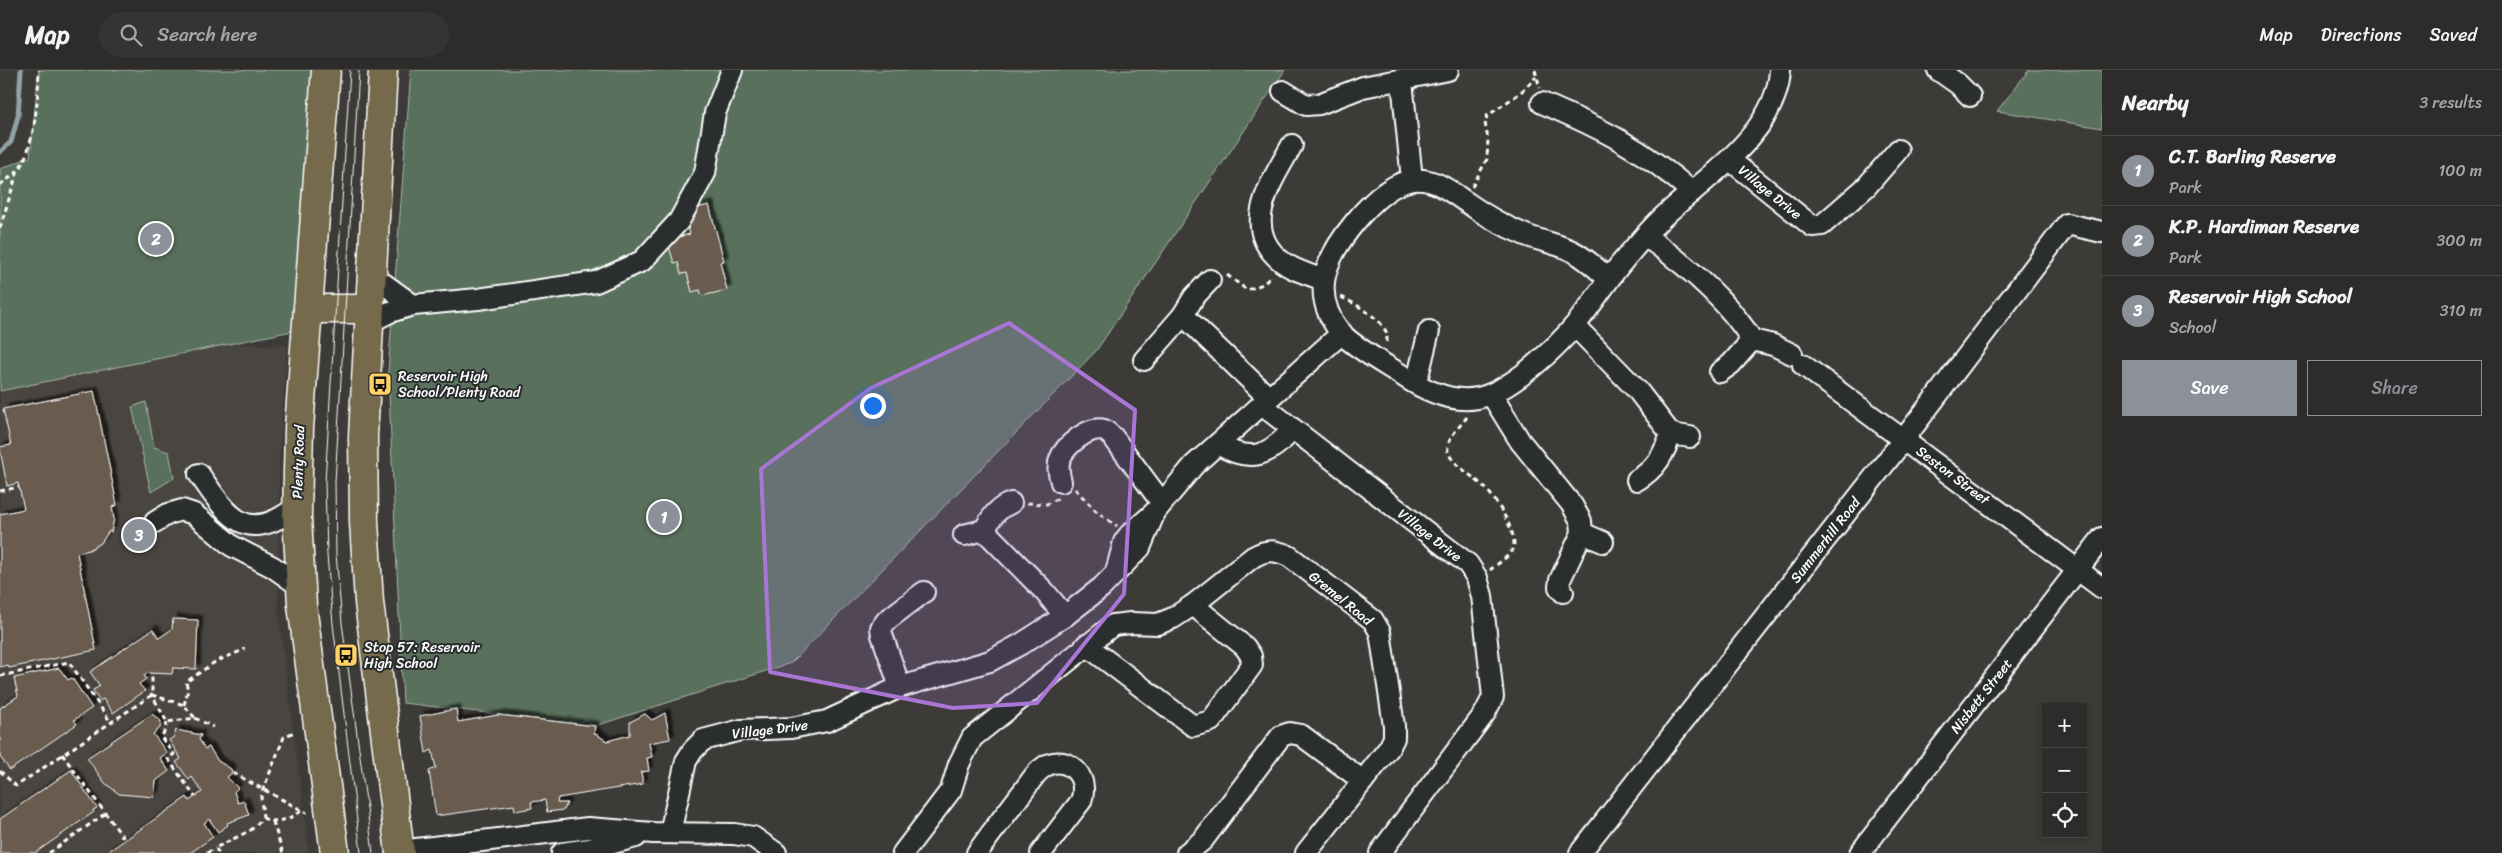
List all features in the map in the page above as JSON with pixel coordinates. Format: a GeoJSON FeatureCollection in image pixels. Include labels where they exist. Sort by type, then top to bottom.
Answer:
{"type":"FeatureCollection","features":[{"type":"Feature","properties":{"kind":"highway","name":"Plenty Road"},"geometry":{"type":"LineString","coordinates":[[326,70],[299,428],[297,506],[301,587],[335,853]]}},
{"type":"Feature","properties":{"kind":"highway"},"geometry":{"type":"LineString","coordinates":[[383,70],[363,436],[365,542],[369,602],[398,852]]}},
{"type":"Feature","properties":{"kind":"highway"},"geometry":{"type":"LineString","coordinates":[[308,310],[370,316]]}},
{"type":"Feature","properties":{"kind":"street"},"geometry":{"type":"LineString","coordinates":[[370,316],[413,305],[478,299],[596,282],[642,262],[679,221],[705,173],[715,114],[732,70]]}},
{"type":"Feature","properties":{"kind":"street"},"geometry":{"type":"LineString","coordinates":[[1283,91],[1306,105],[1319,104],[1363,87],[1402,81],[1448,70]]}},
{"type":"Feature","properties":{"kind":"street","name":"Village Drive"},"geometry":{"type":"LineString","coordinates":[[1481,397],[1527,371],[1575,326],[1609,279],[1662,217],[1730,160],[1766,114],[1779,85],[1780,70]]}},
{"type":"Feature","properties":{"kind":"street"},"geometry":{"type":"LineString","coordinates":[[1938,70],[1958,84],[1970,96]]}},
{"type":"Feature","properties":{"kind":"street"},"geometry":{"type":"LineString","coordinates":[[1402,81],[1412,180]]}},
{"type":"Feature","properties":{"kind":"street"},"geometry":{"type":"LineString","coordinates":[[1542,104],[1600,129],[1640,151],[1660,164],[1692,192]]}},
{"type":"Feature","properties":{"kind":"street"},"geometry":{"type":"LineString","coordinates":[[1292,145],[1267,192],[1259,214],[1262,228],[1270,249],[1285,263],[1323,280]]}},
{"type":"Feature","properties":{"kind":"street","name":"Village Drive"},"geometry":{"type":"LineString","coordinates":[[1730,160],[1812,226],[1822,225],[1866,187],[1898,150]]}},
{"type":"Feature","properties":{"kind":"street"},"geometry":{"type":"LineString","coordinates":[[1563,592],[1559,587],[1560,580],[1582,533],[1581,521],[1572,505],[1481,397],[1450,397],[1427,390],[1384,363],[1342,333],[1326,300],[1323,280],[1328,261],[1367,207],[1382,195],[1412,180],[1438,184],[1497,222],[1524,235],[1574,252],[1609,279]]}},
{"type":"Feature","properties":{"kind":"street","name":"Summerhill Road"},"geometry":{"type":"LineString","coordinates":[[1580,853],[1904,439],[2067,224],[2102,232]]}},
{"type":"Feature","properties":{"kind":"street"},"geometry":{"type":"LineString","coordinates":[[1645,236],[1672,255],[1732,312],[1752,340],[1731,364],[1720,372]]}},
{"type":"Feature","properties":{"kind":"street"},"geometry":{"type":"LineString","coordinates":[[373,276],[413,305]]}},
{"type":"Feature","properties":{"kind":"street"},"geometry":{"type":"LineString","coordinates":[[1144,360],[1182,315],[1194,297],[1210,280]]}},
{"type":"Feature","properties":{"kind":"street","name":"Village Drive"},"geometry":{"type":"LineString","coordinates":[[1182,315],[1293,429],[1468,564],[1477,578],[1482,596],[1493,697],[1485,713],[1380,853]]}},
{"type":"Feature","properties":{"kind":"street"},"geometry":{"type":"LineString","coordinates":[[1575,326],[1680,435],[1648,474],[1637,480]]}},
{"type":"Feature","properties":{"kind":"street"},"geometry":{"type":"LineString","coordinates":[[1413,382],[1419,372],[1429,331]]}},
{"type":"Feature","properties":{"kind":"street","name":"Village Drive"},"geometry":{"type":"LineString","coordinates":[[661,833],[686,762],[693,750],[703,740],[741,730],[790,728],[827,721],[900,686],[990,661],[1065,616],[1095,593],[1115,573],[1124,542],[1129,535],[1159,507],[1194,465],[1342,333]]}},
{"type":"Feature","properties":{"kind":"street","name":"Seston Street"},"geometry":{"type":"LineString","coordinates":[[1752,340],[1768,343],[1798,359],[2102,588]]}},
{"type":"Feature","properties":{"kind":"street"},"geometry":{"type":"LineString","coordinates":[[1064,490],[1058,470],[1060,458],[1068,447],[1083,435],[1096,429],[1105,430],[1113,437],[1159,507]]}},
{"type":"Feature","properties":{"kind":"street"},"geometry":{"type":"LineString","coordinates":[[1218,444],[1230,451],[1255,456],[1270,451],[1293,429]]}},
{"type":"Feature","properties":{"kind":"street"},"geometry":{"type":"LineString","coordinates":[[199,474],[226,511],[246,524],[256,525],[275,522],[297,506]]}},
{"type":"Feature","properties":{"kind":"street"},"geometry":{"type":"LineString","coordinates":[[964,535],[984,530],[995,513],[1011,503]]}},
{"type":"Feature","properties":{"kind":"street"},"geometry":{"type":"LineString","coordinates":[[155,522],[168,514],[182,510],[194,514],[232,546],[266,563],[301,587]]}},
{"type":"Feature","properties":{"kind":"street"},"geometry":{"type":"LineString","coordinates":[[984,530],[1044,591],[1065,616]]}},
{"type":"Feature","properties":{"kind":"street"},"geometry":{"type":"LineString","coordinates":[[1582,533],[1603,542]]}},
{"type":"Feature","properties":{"kind":"street","name":"Nisbett Street"},"geometry":{"type":"LineString","coordinates":[[1860,853],[2102,538]]}},
{"type":"Feature","properties":{"kind":"street","name":"Gremel Road"},"geometry":{"type":"LineString","coordinates":[[902,853],[951,790],[959,764],[972,738],[1086,645],[1112,625],[1131,622],[1158,624],[1173,618],[1193,605],[1253,557],[1263,551],[1275,550],[1289,556],[1373,620],[1380,632],[1394,738],[1363,781],[1306,853]]}},
{"type":"Feature","properties":{"kind":"street"},"geometry":{"type":"LineString","coordinates":[[900,686],[881,628],[887,620],[924,592]]}},
{"type":"Feature","properties":{"kind":"street"},"geometry":{"type":"LineString","coordinates":[[1086,645],[1193,726],[1201,725],[1211,721],[1252,666],[1251,656],[1245,647],[1193,605]]}},
{"type":"Feature","properties":{"kind":"street"},"geometry":{"type":"LineString","coordinates":[[1187,853],[1203,840],[1281,736],[1290,733],[1301,735],[1363,781]]}},
{"type":"Feature","properties":{"kind":"street"},"geometry":{"type":"LineString","coordinates":[[977,853],[1040,770],[1059,763],[1071,766],[1079,773],[1084,792],[1081,801],[1041,853]]}},
{"type":"Feature","properties":{"kind":"street"},"geometry":{"type":"LineString","coordinates":[[398,852],[588,828],[661,833],[734,834],[754,837],[776,853]]}},
{"type":"Feature","properties":{"kind":"street"},"geometry":{"type":"LineString","coordinates":[[562,853],[590,849],[661,833]]}},
{"type":"Feature","properties":{"kind":"path"},"geometry":{"type":"LineString","coordinates":[[0,228],[18,169],[30,140],[38,99],[39,70]]}},
{"type":"Feature","properties":{"kind":"path"},"geometry":{"type":"LineString","coordinates":[[1464,201],[1487,159],[1488,139],[1485,123],[1488,116],[1520,93],[1536,77]]}},
{"type":"Feature","properties":{"kind":"path"},"geometry":{"type":"LineString","coordinates":[[0,186],[18,169]]}},
{"type":"Feature","properties":{"kind":"path"},"geometry":{"type":"LineString","coordinates":[[1210,280],[1228,274],[1242,287],[1252,289],[1263,284],[1285,263]]}},
{"type":"Feature","properties":{"kind":"path"},"geometry":{"type":"LineString","coordinates":[[1326,300],[1341,297],[1353,302],[1379,322],[1386,330],[1387,338],[1384,363]]}},
{"type":"Feature","properties":{"kind":"path"},"geometry":{"type":"LineString","coordinates":[[1477,578],[1488,572],[1514,548],[1509,525],[1491,496],[1448,453],[1447,446],[1451,437],[1481,397]]}},
{"type":"Feature","properties":{"kind":"path"},"geometry":{"type":"LineString","coordinates":[[0,491],[18,487]]}},
{"type":"Feature","properties":{"kind":"path"},"geometry":{"type":"LineString","coordinates":[[1011,503],[1047,504],[1064,490],[1074,488],[1098,513],[1118,527]]}},
{"type":"Feature","properties":{"kind":"path"},"geometry":{"type":"LineString","coordinates":[[184,705],[188,690],[186,682],[215,662],[245,649]]}},
{"type":"Feature","properties":{"kind":"path"},"geometry":{"type":"LineString","coordinates":[[0,676],[69,662],[110,721]]}},
{"type":"Feature","properties":{"kind":"path"},"geometry":{"type":"LineString","coordinates":[[152,673],[152,695],[167,722],[166,731],[161,737],[174,754],[168,759],[195,797]]}},
{"type":"Feature","properties":{"kind":"path"},"geometry":{"type":"LineString","coordinates":[[0,771],[16,786],[110,721],[152,695],[160,695],[184,705],[195,718],[213,727]]}},
{"type":"Feature","properties":{"kind":"path"},"geometry":{"type":"LineString","coordinates":[[167,722],[195,718]]}},
{"type":"Feature","properties":{"kind":"path"},"geometry":{"type":"LineString","coordinates":[[207,853],[251,830],[262,818],[261,797],[284,737],[296,732]]}},
{"type":"Feature","properties":{"kind":"path"},"geometry":{"type":"LineString","coordinates":[[62,754],[125,840]]}},
{"type":"Feature","properties":{"kind":"path"},"geometry":{"type":"LineString","coordinates":[[233,773],[307,813]]}},
{"type":"Feature","properties":{"kind":"path"},"geometry":{"type":"LineString","coordinates":[[262,818],[273,822],[297,814],[302,810]]}},
{"type":"Feature","properties":{"kind":"path"},"geometry":{"type":"LineString","coordinates":[[49,853],[106,813]]}},
{"type":"Feature","properties":{"kind":"path"},"geometry":{"type":"LineString","coordinates":[[273,822],[283,853]]}},
{"type":"Feature","properties":{"kind":"path"},"geometry":{"type":"LineString","coordinates":[[215,848],[219,853]]}},
{"type":"Feature","properties":{"kind":"highlighted area"},"geometry":{"type":"Polygon","coordinates":[[[1009,323],[1135,410],[1124,594],[1037,703],[953,708],[770,672],[761,469],[871,388],[1009,323]]]}},
{"type":"Feature","properties":{"kind":"shaded area"},"geometry":{"type":"Polygon","coordinates":[[[41,336],[287,346],[279,462],[278,609],[309,853],[0,853],[0,385],[41,336]]]}},
{"type":"Feature","properties":{"kind":"green space"},"geometry":{"type":"Polygon","coordinates":[[[39,70],[324,70],[307,328],[0,391],[0,169],[30,157],[39,70]]]}},
{"type":"Feature","properties":{"kind":"green space"},"geometry":{"type":"Polygon","coordinates":[[[411,70],[1285,70],[1096,351],[791,663],[595,726],[403,703],[388,372],[411,70]]]}},
{"type":"Feature","properties":{"kind":"green space"},"geometry":{"type":"Polygon","coordinates":[[[2029,70],[2102,70],[2102,128],[1997,111],[2029,70]]]}},
{"type":"Feature","properties":{"kind":"green space"},"geometry":{"type":"Polygon","coordinates":[[[146,402],[154,447],[169,452],[174,478],[151,492],[132,407],[146,402]]]}},
{"type":"Feature","properties":{"kind":"building"},"geometry":{"type":"Polygon","coordinates":[[[709,205],[724,261],[720,262],[727,290],[702,296],[700,290],[692,292],[687,273],[681,274],[678,262],[674,263],[667,240],[690,234],[686,220],[695,218],[693,209],[709,205]]]}},
{"type":"Feature","properties":{"kind":"building"},"geometry":{"type":"Polygon","coordinates":[[[94,391],[117,505],[112,507],[114,519],[111,532],[109,531],[101,543],[89,550],[77,553],[96,650],[9,668],[8,665],[0,667],[0,514],[24,509],[18,483],[7,486],[0,447],[11,445],[3,409],[94,391]]]}},
{"type":"Feature","properties":{"kind":"building"},"geometry":{"type":"Polygon","coordinates":[[[173,619],[198,620],[196,669],[173,668],[172,674],[148,673],[144,676],[146,679],[139,684],[145,691],[113,713],[103,699],[100,701],[93,690],[100,686],[90,672],[153,629],[159,638],[172,629],[173,619]]]}},
{"type":"Feature","properties":{"kind":"building"},"geometry":{"type":"Polygon","coordinates":[[[59,668],[68,680],[72,678],[92,708],[74,720],[77,724],[10,770],[0,757],[0,708],[18,696],[14,678],[59,668]]]}},
{"type":"Feature","properties":{"kind":"building"},"geometry":{"type":"Polygon","coordinates":[[[456,709],[458,722],[498,715],[595,726],[594,733],[607,741],[630,735],[630,722],[645,714],[652,720],[665,713],[670,739],[649,743],[652,757],[647,758],[649,771],[641,772],[643,784],[558,798],[557,803],[567,803],[564,810],[547,812],[545,800],[531,802],[532,808],[515,811],[514,805],[436,816],[429,771],[436,768],[432,750],[426,753],[420,716],[456,709]]]}},
{"type":"Feature","properties":{"kind":"building"},"geometry":{"type":"Polygon","coordinates":[[[152,714],[161,721],[160,728],[153,734],[167,753],[160,758],[169,771],[156,781],[154,797],[119,794],[105,783],[87,758],[152,714]]]}},
{"type":"Feature","properties":{"kind":"building"},"geometry":{"type":"Polygon","coordinates":[[[176,730],[201,735],[199,739],[205,749],[209,747],[218,761],[231,769],[232,773],[227,777],[238,788],[234,792],[238,803],[244,801],[249,815],[227,823],[228,825],[218,832],[209,819],[204,823],[213,837],[190,853],[106,853],[187,797],[189,801],[202,792],[192,777],[189,780],[176,762],[181,759],[169,740],[174,737],[176,730]]]}},
{"type":"Feature","properties":{"kind":"building"},"geometry":{"type":"Polygon","coordinates":[[[71,770],[97,808],[93,810],[94,812],[35,853],[0,853],[0,819],[71,770]]]}},
{"type":"Feature","properties":{"kind":"waterway"},"geometry":{"type":"LineString","coordinates":[[0,152],[11,142],[18,116],[21,70]]}},
{"type":"Feature","properties":{"kind":"tram line"},"geometry":{"type":"LineString","coordinates":[[350,70],[325,482],[327,555],[333,624],[361,853]]}},
{"type":"Feature","properties":{"kind":"tram line"},"geometry":{"type":"LineString","coordinates":[[359,70],[335,482],[336,554],[342,623],[373,853]]}},
{"type":"Feature","properties":{"kind":"place","name":"K.P. Hardiman Reserve"},"geometry":{"type":"Point","coordinates":[156,239]}},
{"type":"Feature","properties":{"kind":"place","name":"Reservoir High School/Plenty Road"},"geometry":{"type":"Point","coordinates":[380,384]}},
{"type":"Feature","properties":{"kind":"place","name":"C.T. Barling Reserve"},"geometry":{"type":"Point","coordinates":[664,517]}},
{"type":"Feature","properties":{"kind":"place","name":"Reservoir High School"},"geometry":{"type":"Point","coordinates":[139,535]}},
{"type":"Feature","properties":{"kind":"place","name":"Stop 57: Reservoir High School"},"geometry":{"type":"Point","coordinates":[346,655]}}]}
